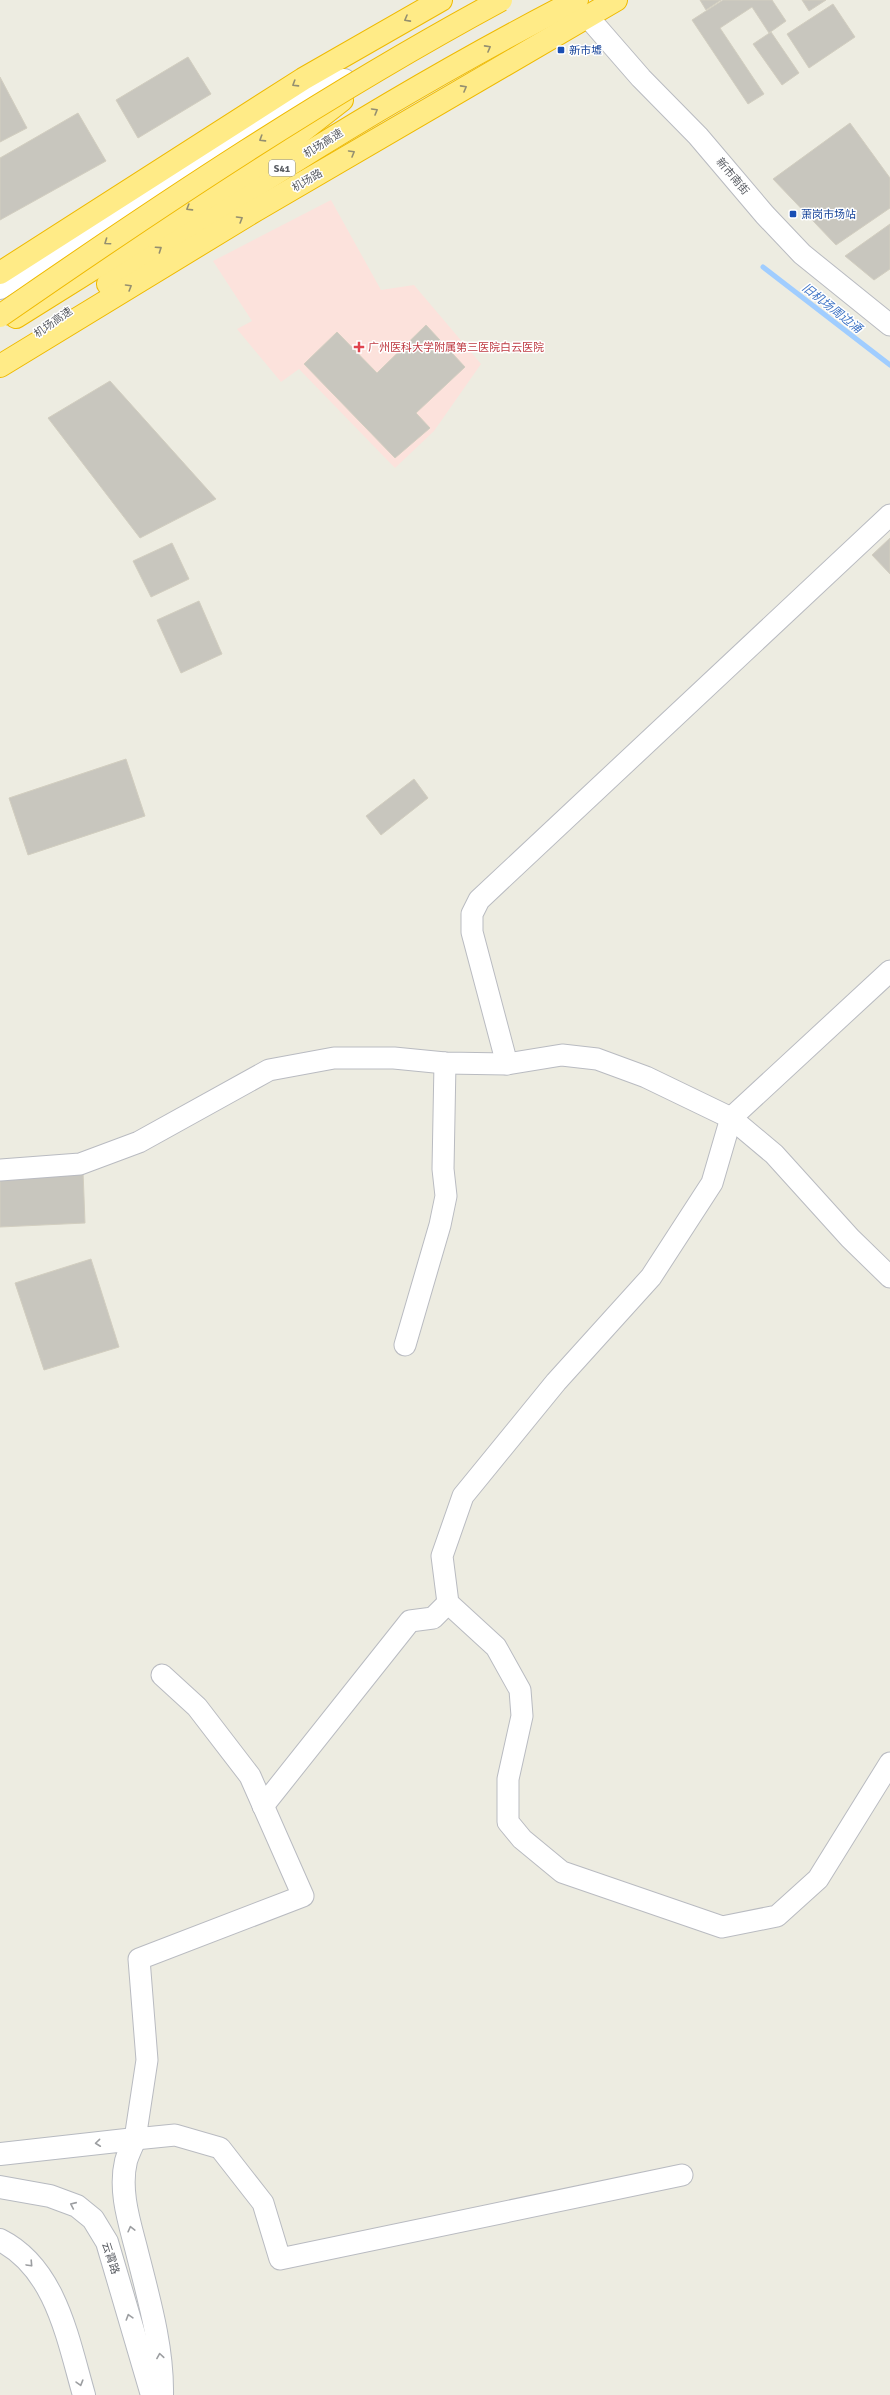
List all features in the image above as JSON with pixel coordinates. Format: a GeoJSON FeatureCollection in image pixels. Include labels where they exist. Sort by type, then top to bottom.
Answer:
{"type":"FeatureCollection","features":[{"type":"Feature","properties":{"kind":"highway"},"geometry":{"type":"LineString","coordinates":[[0,273],[303,79],[441,0]]}},
{"type":"Feature","properties":{"kind":"highway"},"geometry":{"type":"LineString","coordinates":[[0,327],[265,160],[412,44],[482,0]]}},
{"type":"Feature","properties":{"kind":"highway"},"geometry":{"type":"LineString","coordinates":[[0,316],[148,214],[258,142],[384,65],[501,0]]}},
{"type":"Feature","properties":{"kind":"highway","name":"机场路"},"geometry":{"type":"LineString","coordinates":[[0,366],[256,210],[582,8],[616,0]]}},
{"type":"Feature","properties":{"kind":"highway","name":"机场高速"},"geometry":{"type":"LineString","coordinates":[[0,358],[264,180],[379,108],[582,8]]}},
{"type":"Feature","properties":{"kind":"main road"},"geometry":{"type":"LineString","coordinates":[[0,288],[234,139],[412,44]]}},
{"type":"Feature","properties":{"kind":"main road"},"geometry":{"type":"LineString","coordinates":[[0,2154],[135,2138],[126,2161],[124,2179],[126,2206],[158,2348],[163,2376],[162,2395]]}},
{"type":"Feature","properties":{"kind":"main road","name":"云霄路"},"geometry":{"type":"LineString","coordinates":[[0,2187],[50,2196],[77,2206],[93,2219],[107,2242],[152,2395]]}},
{"type":"Feature","properties":{"kind":"main road"},"geometry":{"type":"LineString","coordinates":[[0,2240],[9,2244],[31,2264],[50,2290],[84,2395]]}},
{"type":"Feature","properties":{"kind":"street","name":"新市南街"},"geometry":{"type":"LineString","coordinates":[[582,8],[641,78],[704,142],[765,215],[802,254],[890,325]]}},
{"type":"Feature","properties":{"kind":"street"},"geometry":{"type":"LineString","coordinates":[[507,1064],[472,932],[472,914],[479,900],[890,515]]}},
{"type":"Feature","properties":{"kind":"street"},"geometry":{"type":"LineString","coordinates":[[890,971],[731,1118],[712,1183],[651,1277],[556,1382],[463,1496],[442,1556],[448,1604],[496,1647],[520,1690],[522,1716],[508,1779],[508,1822],[522,1839],[562,1872],[722,1927],[777,1916],[818,1879],[890,1763]]}},
{"type":"Feature","properties":{"kind":"street"},"geometry":{"type":"LineString","coordinates":[[0,1170],[80,1164],[139,1142],[269,1070],[334,1058],[394,1058],[445,1064],[507,1064],[562,1055],[597,1059],[646,1077],[731,1118],[774,1154],[850,1238],[890,1277]]}},
{"type":"Feature","properties":{"kind":"street"},"geometry":{"type":"LineString","coordinates":[[405,1345],[440,1225],[446,1196],[443,1169],[445,1064]]}},
{"type":"Feature","properties":{"kind":"street"},"geometry":{"type":"LineString","coordinates":[[264,1806],[410,1621],[433,1618],[448,1604]]}},
{"type":"Feature","properties":{"kind":"street"},"geometry":{"type":"LineString","coordinates":[[162,1675],[197,1707],[250,1776],[303,1896],[139,1959],[146,2060],[135,2138],[175,2135],[220,2148],[263,2203],[280,2259],[682,2175]]}},
{"type":"Feature","properties":{"kind":"shaded area","name":"广州医科大学附属第三医院白云医院"},"geometry":{"type":"Polygon","coordinates":[[[331,200],[381,290],[414,285],[481,364],[434,431],[395,468],[299,369],[281,382],[237,329],[252,321],[213,261],[331,200]]]}},
{"type":"Feature","properties":{"kind":"building"},"geometry":{"type":"Polygon","coordinates":[[[700,0],[721,0],[706,10],[700,0]]]}},
{"type":"Feature","properties":{"kind":"building"},"geometry":{"type":"Polygon","coordinates":[[[723,0],[772,0],[786,21],[769,33],[752,7],[720,28],[764,94],[748,104],[692,20],[723,0]]]}},
{"type":"Feature","properties":{"kind":"building"},"geometry":{"type":"Polygon","coordinates":[[[802,0],[826,0],[809,11],[802,0]]]}},
{"type":"Feature","properties":{"kind":"building"},"geometry":{"type":"Polygon","coordinates":[[[833,4],[855,37],[809,68],[787,34],[833,4]]]}},
{"type":"Feature","properties":{"kind":"building"},"geometry":{"type":"Polygon","coordinates":[[[771,32],[799,73],[782,85],[753,44],[771,32]]]}},
{"type":"Feature","properties":{"kind":"building"},"geometry":{"type":"Polygon","coordinates":[[[188,57],[211,94],[138,138],[116,100],[188,57]]]}},
{"type":"Feature","properties":{"kind":"building"},"geometry":{"type":"Polygon","coordinates":[[[0,77],[27,128],[0,142],[0,77]]]}},
{"type":"Feature","properties":{"kind":"building"},"geometry":{"type":"Polygon","coordinates":[[[78,113],[106,161],[0,220],[0,158],[78,113]]]}},
{"type":"Feature","properties":{"kind":"building"},"geometry":{"type":"Polygon","coordinates":[[[850,123],[890,178],[890,208],[836,245],[773,179],[850,123]]]}},
{"type":"Feature","properties":{"kind":"building"},"geometry":{"type":"Polygon","coordinates":[[[890,224],[890,269],[874,280],[845,256],[890,224]]]}},
{"type":"Feature","properties":{"kind":"building"},"geometry":{"type":"Polygon","coordinates":[[[426,325],[465,367],[416,413],[430,428],[395,458],[304,364],[337,332],[377,373],[426,325]]]}},
{"type":"Feature","properties":{"kind":"building"},"geometry":{"type":"Polygon","coordinates":[[[110,381],[216,499],[140,538],[48,418],[110,381]]]}},
{"type":"Feature","properties":{"kind":"building"},"geometry":{"type":"Polygon","coordinates":[[[890,538],[890,574],[872,555],[890,538]]]}},
{"type":"Feature","properties":{"kind":"building"},"geometry":{"type":"Polygon","coordinates":[[[172,543],[189,579],[151,597],[133,561],[172,543]]]}},
{"type":"Feature","properties":{"kind":"building"},"geometry":{"type":"Polygon","coordinates":[[[199,601],[222,654],[181,673],[157,620],[199,601]]]}},
{"type":"Feature","properties":{"kind":"building"},"geometry":{"type":"Polygon","coordinates":[[[126,759],[145,816],[28,855],[9,798],[126,759]]]}},
{"type":"Feature","properties":{"kind":"building"},"geometry":{"type":"Polygon","coordinates":[[[414,779],[428,798],[381,835],[366,816],[414,779]]]}},
{"type":"Feature","properties":{"kind":"building"},"geometry":{"type":"Polygon","coordinates":[[[83,1171],[85,1223],[0,1227],[0,1174],[83,1171]]]}},
{"type":"Feature","properties":{"kind":"building"},"geometry":{"type":"Polygon","coordinates":[[[91,1259],[119,1347],[44,1370],[15,1283],[91,1259]]]}},
{"type":"Feature","properties":{"kind":"waterway","name":"旧机场周边涌"},"geometry":{"type":"LineString","coordinates":[[763,267],[890,365]]}},
{"type":"Feature","properties":{"kind":"place","name":"新市墟"},"geometry":{"type":"Point","coordinates":[561,50]}},
{"type":"Feature","properties":{"kind":"place","name":"萧岗市场站"},"geometry":{"type":"Point","coordinates":[793,214]}},
{"type":"Feature","properties":{"kind":"place","name":"广州医科大学附属第三医院白云医院"},"geometry":{"type":"Point","coordinates":[359,347]}}]}
